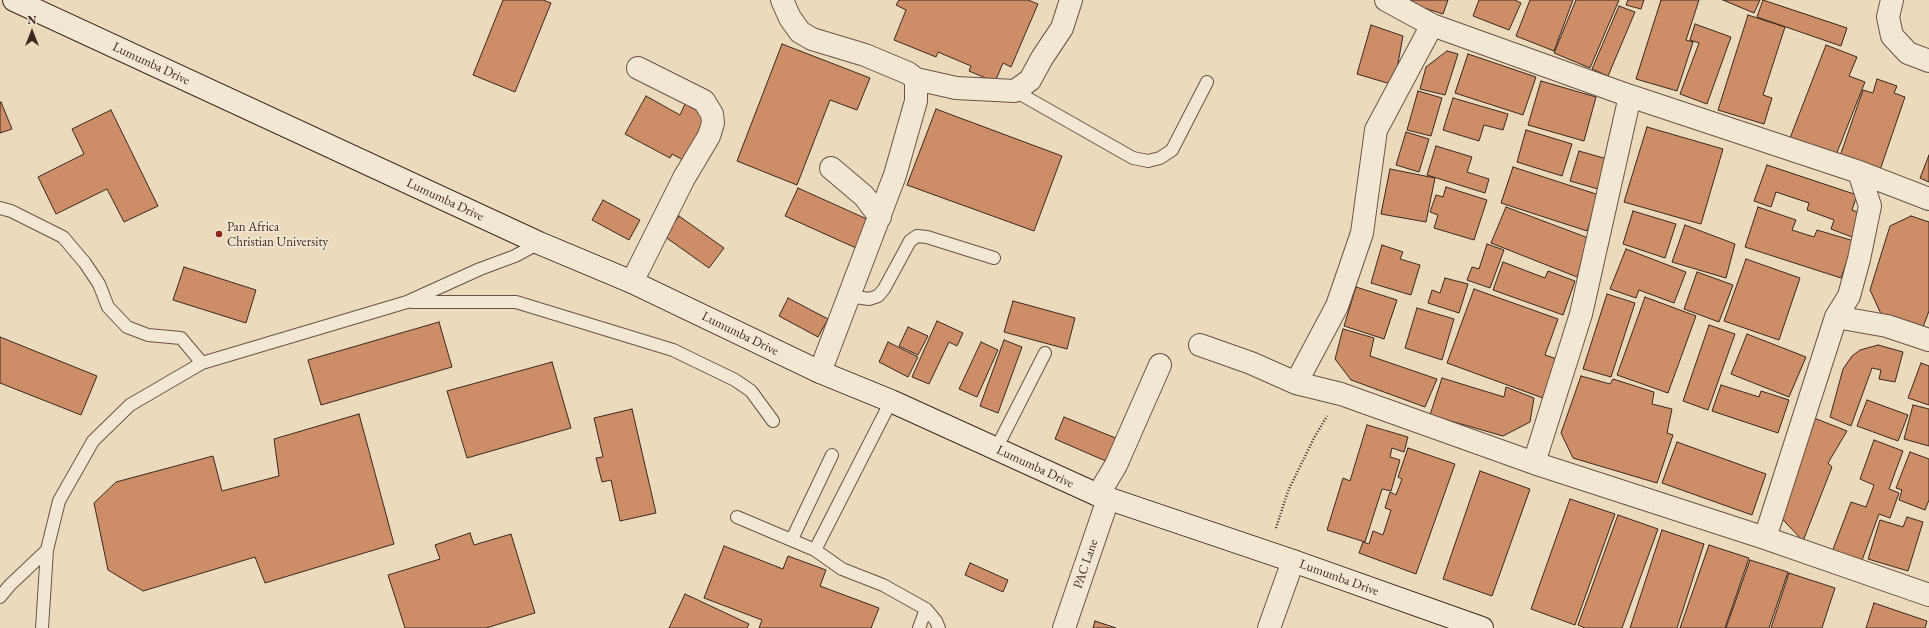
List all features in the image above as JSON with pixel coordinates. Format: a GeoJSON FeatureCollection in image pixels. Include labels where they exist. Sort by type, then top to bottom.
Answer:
{"type":"FeatureCollection","features":[{"type":"Feature","properties":{"kind":"street","name":"Lumumba Drive"},"geometry":{"type":"LineString","coordinates":[[14,0],[539,243],[632,282],[820,372],[891,401],[1103,497],[1268,554],[1293,561],[1482,628]]}},
{"type":"Feature","properties":{"kind":"street"},"geometry":{"type":"LineString","coordinates":[[782,0],[790,18],[800,32],[812,39],[865,55],[908,72],[916,80],[956,88],[1015,91],[1030,80],[1042,58],[1062,28],[1071,0]]}},
{"type":"Feature","properties":{"kind":"street"},"geometry":{"type":"LineString","coordinates":[[1386,0],[1432,25],[1630,96],[1859,172],[1929,199]]}},
{"type":"Feature","properties":{"kind":"street"},"geometry":{"type":"LineString","coordinates":[[1892,0],[1888,17],[1892,36],[1908,53],[1929,61]]}},
{"type":"Feature","properties":{"kind":"street"},"geometry":{"type":"LineString","coordinates":[[1296,383],[1336,306],[1362,233],[1376,130],[1432,25]]}},
{"type":"Feature","properties":{"kind":"street"},"geometry":{"type":"LineString","coordinates":[[632,282],[684,178],[709,136],[713,123],[712,114],[704,101],[638,68]]}},
{"type":"Feature","properties":{"kind":"street"},"geometry":{"type":"LineString","coordinates":[[820,372],[848,296],[880,217],[894,175],[916,101],[916,80]]}},
{"type":"Feature","properties":{"kind":"street"},"geometry":{"type":"LineString","coordinates":[[1534,463],[1581,314],[1630,96]]}},
{"type":"Feature","properties":{"kind":"street"},"geometry":{"type":"LineString","coordinates":[[831,168],[864,196],[880,217]]}},
{"type":"Feature","properties":{"kind":"street"},"geometry":{"type":"LineString","coordinates":[[1765,538],[1836,317],[1849,296],[1859,260],[1870,206],[1859,172]]}},
{"type":"Feature","properties":{"kind":"street"},"geometry":{"type":"LineString","coordinates":[[1836,317],[1887,326],[1929,340]]}},
{"type":"Feature","properties":{"kind":"street"},"geometry":{"type":"LineString","coordinates":[[1200,345],[1251,363],[1296,383],[1341,394],[1534,463],[1765,538],[1929,595]]}},
{"type":"Feature","properties":{"kind":"street","name":"PAC Lane"},"geometry":{"type":"LineString","coordinates":[[1064,628],[1103,497],[1138,412],[1160,365]]}},
{"type":"Feature","properties":{"kind":"street"},"geometry":{"type":"LineString","coordinates":[[1268,628],[1293,561]]}},
{"type":"Feature","properties":{"kind":"lane"},"geometry":{"type":"LineString","coordinates":[[1015,91],[1132,158],[1148,161],[1160,158],[1172,150],[1207,82]]}},
{"type":"Feature","properties":{"kind":"lane"},"geometry":{"type":"LineString","coordinates":[[0,208],[12,211],[63,237],[85,263],[99,284],[108,307],[128,327],[148,335],[182,338],[202,363]]}},
{"type":"Feature","properties":{"kind":"lane"},"geometry":{"type":"LineString","coordinates":[[848,296],[869,299],[878,296],[884,289],[910,241],[917,236],[927,237],[994,258]]}},
{"type":"Feature","properties":{"kind":"lane"},"geometry":{"type":"LineString","coordinates":[[42,628],[47,550],[58,501],[92,441],[130,405],[202,363],[407,302],[480,269],[515,256],[539,243]]}},
{"type":"Feature","properties":{"kind":"lane"},"geometry":{"type":"LineString","coordinates":[[407,302],[516,302],[673,350],[735,380],[751,391],[773,421]]}},
{"type":"Feature","properties":{"kind":"lane"},"geometry":{"type":"LineString","coordinates":[[996,449],[1044,353]]}},
{"type":"Feature","properties":{"kind":"lane"},"geometry":{"type":"LineString","coordinates":[[815,550],[891,401]]}},
{"type":"Feature","properties":{"kind":"lane"},"geometry":{"type":"LineString","coordinates":[[792,539],[832,455]]}},
{"type":"Feature","properties":{"kind":"lane"},"geometry":{"type":"LineString","coordinates":[[737,517],[792,539],[815,550],[842,569],[883,585],[926,609],[940,628]]}},
{"type":"Feature","properties":{"kind":"lane"},"geometry":{"type":"LineString","coordinates":[[0,597],[10,585],[47,550]]}},
{"type":"Feature","properties":{"kind":"lane"},"geometry":{"type":"LineString","coordinates":[[919,628],[926,609]]}},
{"type":"Feature","properties":{"kind":"path"},"geometry":{"type":"LineString","coordinates":[[1268,554],[1288,491],[1314,438],[1341,394]]}},
{"type":"Feature","properties":{"kind":"building"},"geometry":{"type":"Polygon","coordinates":[[[503,0],[543,0],[551,3],[515,92],[473,75],[503,0]]]}},
{"type":"Feature","properties":{"kind":"building"},"geometry":{"type":"Polygon","coordinates":[[[899,0],[1028,0],[1038,4],[1011,67],[1003,63],[995,82],[969,71],[971,66],[938,52],[936,57],[894,40],[906,10],[896,5],[899,0]]]}},
{"type":"Feature","properties":{"kind":"building"},"geometry":{"type":"Polygon","coordinates":[[[1399,0],[1448,0],[1443,14],[1399,0]]]}},
{"type":"Feature","properties":{"kind":"building"},"geometry":{"type":"Polygon","coordinates":[[[1479,0],[1515,0],[1521,3],[1509,30],[1473,16],[1479,0]]]}},
{"type":"Feature","properties":{"kind":"building"},"geometry":{"type":"Polygon","coordinates":[[[1530,0],[1573,0],[1554,51],[1516,36],[1530,0]]]}},
{"type":"Feature","properties":{"kind":"building"},"geometry":{"type":"Polygon","coordinates":[[[1576,0],[1619,0],[1590,68],[1554,53],[1576,0]]]}},
{"type":"Feature","properties":{"kind":"building"},"geometry":{"type":"Polygon","coordinates":[[[1628,0],[1644,0],[1641,9],[1626,5],[1628,0]]]}},
{"type":"Feature","properties":{"kind":"building"},"geometry":{"type":"Polygon","coordinates":[[[1661,0],[1699,0],[1686,40],[1693,42],[1677,91],[1636,79],[1661,0]]]}},
{"type":"Feature","properties":{"kind":"building"},"geometry":{"type":"Polygon","coordinates":[[[1723,0],[1760,0],[1754,13],[1723,0]]]}},
{"type":"Feature","properties":{"kind":"building"},"geometry":{"type":"Polygon","coordinates":[[[1763,0],[1847,28],[1841,46],[1757,17],[1763,0]]]}},
{"type":"Feature","properties":{"kind":"building"},"geometry":{"type":"Polygon","coordinates":[[[1619,6],[1635,12],[1608,76],[1592,69],[1619,6]]]}},
{"type":"Feature","properties":{"kind":"building"},"geometry":{"type":"Polygon","coordinates":[[[1748,15],[1785,27],[1763,95],[1772,98],[1764,124],[1718,110],[1748,15]]]}},
{"type":"Feature","properties":{"kind":"building"},"geometry":{"type":"Polygon","coordinates":[[[1695,24],[1731,37],[1707,104],[1680,94],[1699,43],[1690,40],[1695,24]]]}},
{"type":"Feature","properties":{"kind":"building"},"geometry":{"type":"Polygon","coordinates":[[[1371,25],[1403,36],[1394,85],[1357,74],[1371,25]]]}},
{"type":"Feature","properties":{"kind":"building"},"geometry":{"type":"Polygon","coordinates":[[[782,44],[870,78],[857,110],[830,100],[797,185],[737,161],[782,44]]]}},
{"type":"Feature","properties":{"kind":"building"},"geometry":{"type":"Polygon","coordinates":[[[1826,45],[1857,57],[1849,76],[1865,82],[1836,155],[1790,138],[1826,45]]]}},
{"type":"Feature","properties":{"kind":"building"},"geometry":{"type":"Polygon","coordinates":[[[1447,51],[1458,54],[1445,95],[1420,89],[1426,67],[1447,51]]]}},
{"type":"Feature","properties":{"kind":"building"},"geometry":{"type":"Polygon","coordinates":[[[1468,54],[1536,77],[1523,115],[1455,93],[1468,54]]]}},
{"type":"Feature","properties":{"kind":"building"},"geometry":{"type":"Polygon","coordinates":[[[1877,79],[1897,86],[1894,93],[1905,97],[1880,170],[1840,156],[1863,90],[1873,93],[1877,79]]]}},
{"type":"Feature","properties":{"kind":"building"},"geometry":{"type":"Polygon","coordinates":[[[1541,81],[1596,97],[1584,141],[1528,125],[1541,81]]]}},
{"type":"Feature","properties":{"kind":"building"},"geometry":{"type":"Polygon","coordinates":[[[1418,91],[1442,98],[1431,136],[1407,130],[1418,91]]]}},
{"type":"Feature","properties":{"kind":"building"},"geometry":{"type":"Polygon","coordinates":[[[646,96],[680,115],[685,104],[707,116],[683,160],[672,154],[670,158],[625,134],[646,96]]]}},
{"type":"Feature","properties":{"kind":"building"},"geometry":{"type":"Polygon","coordinates":[[[1453,98],[1508,114],[1503,130],[1484,125],[1479,141],[1443,130],[1453,98]]]}},
{"type":"Feature","properties":{"kind":"building"},"geometry":{"type":"Polygon","coordinates":[[[1,102],[12,129],[0,133],[0,103],[1,102]]]}},
{"type":"Feature","properties":{"kind":"building"},"geometry":{"type":"Polygon","coordinates":[[[936,109],[1062,156],[1034,231],[907,185],[936,109]]]}},
{"type":"Feature","properties":{"kind":"building"},"geometry":{"type":"Polygon","coordinates":[[[111,110],[158,206],[124,222],[107,189],[56,214],[38,177],[84,154],[72,129],[111,110]]]}},
{"type":"Feature","properties":{"kind":"building"},"geometry":{"type":"Polygon","coordinates":[[[1647,127],[1723,149],[1701,224],[1624,202],[1647,127]]]}},
{"type":"Feature","properties":{"kind":"building"},"geometry":{"type":"Polygon","coordinates":[[[1526,130],[1572,144],[1562,176],[1517,162],[1526,130]]]}},
{"type":"Feature","properties":{"kind":"building"},"geometry":{"type":"Polygon","coordinates":[[[1406,132],[1429,139],[1419,172],[1396,165],[1406,132]]]}},
{"type":"Feature","properties":{"kind":"building"},"geometry":{"type":"Polygon","coordinates":[[[1436,146],[1472,157],[1467,172],[1489,179],[1485,193],[1427,175],[1436,146]]]}},
{"type":"Feature","properties":{"kind":"building"},"geometry":{"type":"Polygon","coordinates":[[[1579,151],[1607,159],[1598,189],[1570,181],[1579,151]]]}},
{"type":"Feature","properties":{"kind":"building"},"geometry":{"type":"Polygon","coordinates":[[[1929,155],[1929,182],[1920,178],[1929,155]]]}},
{"type":"Feature","properties":{"kind":"building"},"geometry":{"type":"Polygon","coordinates":[[[1767,165],[1857,195],[1852,210],[1860,213],[1852,237],[1831,229],[1834,220],[1807,210],[1809,203],[1776,192],[1771,207],[1754,201],[1767,165]]]}},
{"type":"Feature","properties":{"kind":"building"},"geometry":{"type":"Polygon","coordinates":[[[1513,167],[1599,195],[1587,231],[1501,203],[1513,167]]]}},
{"type":"Feature","properties":{"kind":"building"},"geometry":{"type":"Polygon","coordinates":[[[1390,169],[1435,178],[1426,222],[1381,214],[1390,169]]]}},
{"type":"Feature","properties":{"kind":"building"},"geometry":{"type":"Polygon","coordinates":[[[1446,187],[1487,200],[1474,240],[1434,228],[1438,215],[1430,212],[1436,195],[1443,197],[1446,187]]]}},
{"type":"Feature","properties":{"kind":"building"},"geometry":{"type":"Polygon","coordinates":[[[798,188],[869,220],[856,248],[785,216],[798,188]]]}},
{"type":"Feature","properties":{"kind":"building"},"geometry":{"type":"Polygon","coordinates":[[[603,200],[640,220],[629,240],[592,220],[603,200]]]}},
{"type":"Feature","properties":{"kind":"building"},"geometry":{"type":"Polygon","coordinates":[[[1506,207],[1591,239],[1577,277],[1491,243],[1506,207]]]}},
{"type":"Feature","properties":{"kind":"building"},"geometry":{"type":"Polygon","coordinates":[[[1758,207],[1796,220],[1792,230],[1814,237],[1817,230],[1854,241],[1841,278],[1745,247],[1758,207]]]}},
{"type":"Feature","properties":{"kind":"building"},"geometry":{"type":"Polygon","coordinates":[[[1633,211],[1676,224],[1665,258],[1623,244],[1633,211]]]}},
{"type":"Feature","properties":{"kind":"building"},"geometry":{"type":"Polygon","coordinates":[[[679,216],[724,248],[709,268],[664,236],[679,216]]]}},
{"type":"Feature","properties":{"kind":"building"},"geometry":{"type":"Polygon","coordinates":[[[1911,216],[1929,222],[1929,311],[1923,327],[1882,316],[1870,290],[1890,226],[1911,216]]]}},
{"type":"Feature","properties":{"kind":"building"},"geometry":{"type":"Polygon","coordinates":[[[1685,225],[1735,244],[1726,278],[1672,262],[1685,225]]]}},
{"type":"Feature","properties":{"kind":"building"},"geometry":{"type":"Polygon","coordinates":[[[1487,244],[1504,250],[1490,288],[1467,280],[1472,267],[1479,269],[1487,244]]]}},
{"type":"Feature","properties":{"kind":"building"},"geometry":{"type":"Polygon","coordinates":[[[1382,245],[1403,252],[1400,259],[1420,265],[1411,295],[1371,283],[1382,245]]]}},
{"type":"Feature","properties":{"kind":"building"},"geometry":{"type":"Polygon","coordinates":[[[1626,249],[1686,272],[1674,303],[1639,290],[1636,298],[1610,289],[1626,249]]]}},
{"type":"Feature","properties":{"kind":"building"},"geometry":{"type":"Polygon","coordinates":[[[1746,259],[1800,278],[1779,340],[1724,321],[1746,259]]]}},
{"type":"Feature","properties":{"kind":"building"},"geometry":{"type":"Polygon","coordinates":[[[1503,262],[1545,278],[1548,271],[1575,281],[1563,315],[1493,290],[1503,262]]]}},
{"type":"Feature","properties":{"kind":"building"},"geometry":{"type":"Polygon","coordinates":[[[184,267],[256,290],[246,323],[173,300],[184,267]]]}},
{"type":"Feature","properties":{"kind":"building"},"geometry":{"type":"Polygon","coordinates":[[[1697,272],[1733,285],[1719,322],[1684,309],[1697,272]]]}},
{"type":"Feature","properties":{"kind":"building"},"geometry":{"type":"Polygon","coordinates":[[[1445,278],[1468,284],[1459,313],[1428,303],[1432,290],[1440,293],[1445,278]]]}},
{"type":"Feature","properties":{"kind":"building"},"geometry":{"type":"Polygon","coordinates":[[[1356,287],[1397,300],[1384,339],[1344,326],[1356,287]]]}},
{"type":"Feature","properties":{"kind":"building"},"geometry":{"type":"Polygon","coordinates":[[[1474,289],[1558,319],[1545,355],[1557,359],[1543,398],[1447,363],[1474,289]]]}},
{"type":"Feature","properties":{"kind":"building"},"geometry":{"type":"Polygon","coordinates":[[[1607,294],[1635,303],[1611,377],[1583,369],[1607,294]]]}},
{"type":"Feature","properties":{"kind":"building"},"geometry":{"type":"Polygon","coordinates":[[[1645,297],[1696,316],[1668,393],[1617,375],[1645,297]]]}},
{"type":"Feature","properties":{"kind":"building"},"geometry":{"type":"Polygon","coordinates":[[[788,298],[828,319],[818,337],[779,316],[788,298]]]}},
{"type":"Feature","properties":{"kind":"building"},"geometry":{"type":"Polygon","coordinates":[[[1013,301],[1075,318],[1067,349],[1004,332],[1013,301]]]}},
{"type":"Feature","properties":{"kind":"building"},"geometry":{"type":"Polygon","coordinates":[[[1417,308],[1454,319],[1442,360],[1405,348],[1417,308]]]}},
{"type":"Feature","properties":{"kind":"building"},"geometry":{"type":"Polygon","coordinates":[[[937,321],[963,333],[957,346],[949,342],[929,384],[912,377],[937,321]]]}},
{"type":"Feature","properties":{"kind":"building"},"geometry":{"type":"Polygon","coordinates":[[[439,322],[452,367],[321,405],[308,360],[439,322]]]}},
{"type":"Feature","properties":{"kind":"building"},"geometry":{"type":"Polygon","coordinates":[[[1709,325],[1735,334],[1708,410],[1683,401],[1709,325]]]}},
{"type":"Feature","properties":{"kind":"building"},"geometry":{"type":"Polygon","coordinates":[[[908,327],[928,336],[918,355],[899,346],[908,327]]]}},
{"type":"Feature","properties":{"kind":"building"},"geometry":{"type":"Polygon","coordinates":[[[1343,329],[1374,338],[1370,356],[1437,379],[1425,407],[1351,380],[1335,359],[1343,329]]]}},
{"type":"Feature","properties":{"kind":"building"},"geometry":{"type":"Polygon","coordinates":[[[1747,334],[1806,357],[1789,397],[1731,374],[1747,334]]]}},
{"type":"Feature","properties":{"kind":"building"},"geometry":{"type":"Polygon","coordinates":[[[0,337],[97,376],[81,415],[0,383],[0,337]]]}},
{"type":"Feature","properties":{"kind":"building"},"geometry":{"type":"Polygon","coordinates":[[[1004,340],[1022,347],[998,413],[980,406],[1004,340]]]}},
{"type":"Feature","properties":{"kind":"building"},"geometry":{"type":"Polygon","coordinates":[[[888,342],[918,357],[908,377],[879,362],[888,342]]]}},
{"type":"Feature","properties":{"kind":"building"},"geometry":{"type":"Polygon","coordinates":[[[981,342],[998,350],[977,397],[959,389],[981,342]]]}},
{"type":"Feature","properties":{"kind":"building"},"geometry":{"type":"Polygon","coordinates":[[[1878,345],[1903,352],[1895,382],[1879,379],[1881,370],[1872,368],[1851,426],[1830,417],[1843,369],[1852,356],[1860,350],[1878,345]]]}},
{"type":"Feature","properties":{"kind":"building"},"geometry":{"type":"Polygon","coordinates":[[[552,362],[571,428],[467,458],[447,391],[552,362]]]}},
{"type":"Feature","properties":{"kind":"building"},"geometry":{"type":"Polygon","coordinates":[[[1921,363],[1929,366],[1929,405],[1908,398],[1921,363]]]}},
{"type":"Feature","properties":{"kind":"building"},"geometry":{"type":"Polygon","coordinates":[[[1581,376],[1610,384],[1613,379],[1654,392],[1652,404],[1672,409],[1667,433],[1673,435],[1657,483],[1573,458],[1561,433],[1581,376]]]}},
{"type":"Feature","properties":{"kind":"building"},"geometry":{"type":"Polygon","coordinates":[[[1442,378],[1504,397],[1506,387],[1534,398],[1530,422],[1503,436],[1430,415],[1442,378]]]}},
{"type":"Feature","properties":{"kind":"building"},"geometry":{"type":"Polygon","coordinates":[[[1721,385],[1759,397],[1761,391],[1789,400],[1778,433],[1712,411],[1721,385]]]}},
{"type":"Feature","properties":{"kind":"building"},"geometry":{"type":"Polygon","coordinates":[[[1867,400],[1908,415],[1898,441],[1857,426],[1867,400]]]}},
{"type":"Feature","properties":{"kind":"building"},"geometry":{"type":"Polygon","coordinates":[[[1913,405],[1929,409],[1929,446],[1904,439],[1913,405]]]}},
{"type":"Feature","properties":{"kind":"building"},"geometry":{"type":"Polygon","coordinates":[[[632,409],[656,513],[620,521],[611,480],[602,482],[596,458],[603,457],[594,418],[632,409]]]}},
{"type":"Feature","properties":{"kind":"building"},"geometry":{"type":"Polygon","coordinates":[[[359,414],[394,544],[265,583],[255,557],[143,591],[108,570],[94,503],[116,482],[213,456],[222,491],[279,476],[274,439],[359,414]]]}},
{"type":"Feature","properties":{"kind":"building"},"geometry":{"type":"Polygon","coordinates":[[[1804,414],[1847,431],[1828,463],[1832,467],[1803,541],[1771,507],[1804,414]]]}},
{"type":"Feature","properties":{"kind":"building"},"geometry":{"type":"Polygon","coordinates":[[[1064,417],[1118,439],[1108,462],[1055,439],[1064,417]]]}},
{"type":"Feature","properties":{"kind":"building"},"geometry":{"type":"Polygon","coordinates":[[[1367,425],[1408,437],[1404,452],[1392,448],[1390,457],[1400,460],[1391,491],[1382,489],[1365,542],[1327,530],[1343,478],[1350,481],[1367,425]]]}},
{"type":"Feature","properties":{"kind":"building"},"geometry":{"type":"Polygon","coordinates":[[[1874,440],[1903,451],[1889,489],[1899,493],[1890,518],[1879,514],[1861,563],[1832,552],[1851,502],[1866,507],[1874,485],[1860,479],[1874,440]]]}},
{"type":"Feature","properties":{"kind":"building"},"geometry":{"type":"Polygon","coordinates":[[[1677,442],[1766,474],[1752,515],[1662,483],[1677,442]]]}},
{"type":"Feature","properties":{"kind":"building"},"geometry":{"type":"Polygon","coordinates":[[[1408,448],[1455,464],[1416,574],[1359,553],[1363,542],[1369,544],[1373,531],[1383,535],[1391,510],[1385,508],[1390,492],[1396,495],[1402,479],[1398,477],[1408,448]]]}},
{"type":"Feature","properties":{"kind":"building"},"geometry":{"type":"Polygon","coordinates":[[[1910,452],[1929,459],[1929,500],[1925,510],[1899,500],[1902,490],[1896,488],[1910,452]]]}},
{"type":"Feature","properties":{"kind":"building"},"geometry":{"type":"Polygon","coordinates":[[[1480,471],[1530,489],[1492,596],[1443,579],[1480,471]]]}},
{"type":"Feature","properties":{"kind":"building"},"geometry":{"type":"Polygon","coordinates":[[[1570,499],[1615,514],[1575,625],[1531,609],[1570,499]]]}},
{"type":"Feature","properties":{"kind":"building"},"geometry":{"type":"Polygon","coordinates":[[[1618,515],[1658,529],[1622,628],[1585,628],[1578,625],[1618,515]]]}},
{"type":"Feature","properties":{"kind":"building"},"geometry":{"type":"Polygon","coordinates":[[[1907,517],[1923,522],[1908,571],[1868,559],[1880,520],[1903,527],[1907,517]]]}},
{"type":"Feature","properties":{"kind":"building"},"geometry":{"type":"Polygon","coordinates":[[[1662,530],[1704,544],[1677,628],[1630,628],[1662,530]]]}},
{"type":"Feature","properties":{"kind":"building"},"geometry":{"type":"Polygon","coordinates":[[[470,533],[474,545],[511,534],[535,613],[486,628],[405,628],[388,575],[440,559],[435,545],[470,533]]]}},
{"type":"Feature","properties":{"kind":"building"},"geometry":{"type":"Polygon","coordinates":[[[1709,545],[1749,558],[1725,628],[1680,628],[1709,545]]]}},
{"type":"Feature","properties":{"kind":"building"},"geometry":{"type":"Polygon","coordinates":[[[724,546],[783,569],[788,556],[826,570],[820,586],[879,608],[871,628],[759,628],[762,620],[704,598],[724,546]]]}},
{"type":"Feature","properties":{"kind":"building"},"geometry":{"type":"Polygon","coordinates":[[[1750,560],[1788,572],[1769,628],[1726,628],[1750,560]]]}},
{"type":"Feature","properties":{"kind":"building"},"geometry":{"type":"Polygon","coordinates":[[[970,563],[1008,580],[1003,592],[965,575],[970,563]]]}},
{"type":"Feature","properties":{"kind":"building"},"geometry":{"type":"Polygon","coordinates":[[[1789,573],[1835,588],[1822,628],[1771,628],[1789,573]]]}},
{"type":"Feature","properties":{"kind":"building"},"geometry":{"type":"Polygon","coordinates":[[[685,594],[749,624],[747,628],[669,628],[685,594]]]}},
{"type":"Feature","properties":{"kind":"building"},"geometry":{"type":"Polygon","coordinates":[[[1874,603],[1927,621],[1925,628],[1866,628],[1874,603]]]}},
{"type":"Feature","properties":{"kind":"building"},"geometry":{"type":"Polygon","coordinates":[[[1095,621],[1116,628],[1093,628],[1095,621]]]}},
{"type":"Feature","properties":{"kind":"place","name":"Pan Africa Christian University"},"geometry":{"type":"Point","coordinates":[219,234]}}]}
